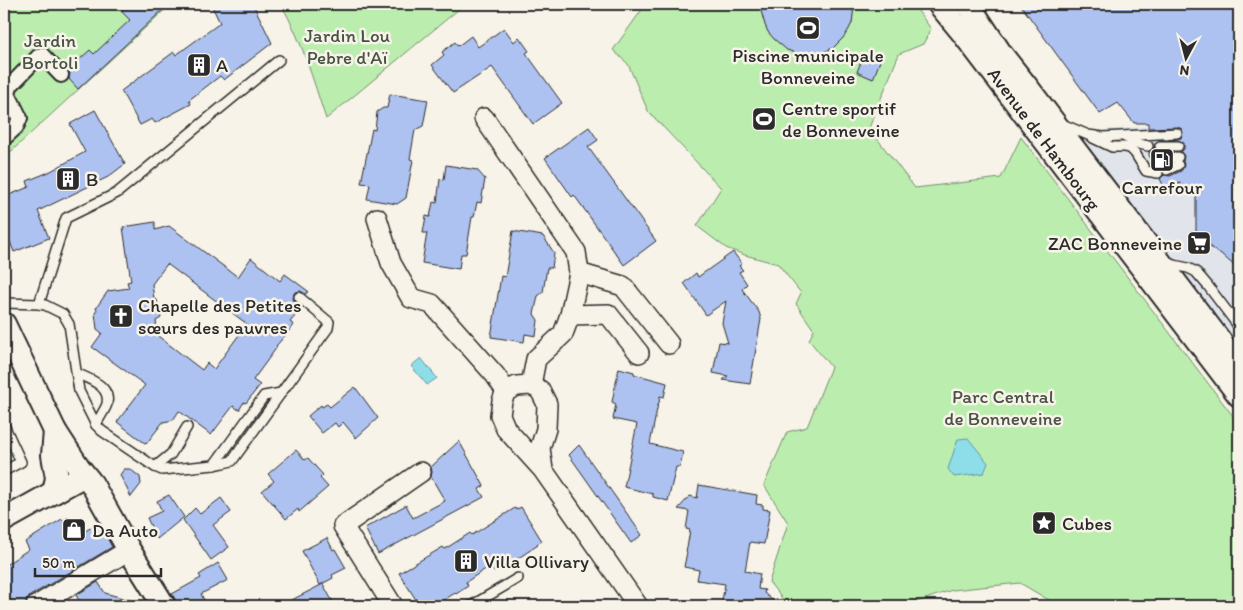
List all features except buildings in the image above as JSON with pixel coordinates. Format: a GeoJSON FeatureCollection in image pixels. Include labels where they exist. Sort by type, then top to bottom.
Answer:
{"type":"FeatureCollection","features":[{"type":"Feature","properties":{"kind":"street","name":"Avenue de Hambourg"},"geometry":{"type":"LineString","coordinates":[[940,4],[1239,395]]}},
{"type":"Feature","properties":{"kind":"street","name":"Avenue de Hambourg"},"geometry":{"type":"LineString","coordinates":[[968,4],[1001,54],[1239,366]]}},
{"type":"Feature","properties":{"kind":"street"},"geometry":{"type":"LineString","coordinates":[[981,4],[1021,64],[1026,87]]}},
{"type":"Feature","properties":{"kind":"street"},"geometry":{"type":"LineString","coordinates":[[4,138],[16,127],[20,118],[8,94],[10,86],[42,55],[61,75]]}},
{"type":"Feature","properties":{"kind":"street"},"geometry":{"type":"LineString","coordinates":[[484,118],[576,252],[579,273],[570,315],[563,334],[536,359],[531,385]]}},
{"type":"Feature","properties":{"kind":"street"},"geometry":{"type":"LineString","coordinates":[[377,218],[391,263],[411,298],[432,304],[495,375],[506,391]]}},
{"type":"Feature","properties":{"kind":"street"},"geometry":{"type":"LineString","coordinates":[[579,273],[623,286],[669,344]]}},
{"type":"Feature","properties":{"kind":"street"},"geometry":{"type":"LineString","coordinates":[[570,315],[608,314],[640,353]]}},
{"type":"Feature","properties":{"kind":"street"},"geometry":{"type":"LineString","coordinates":[[6,334],[55,431],[97,492],[161,605]]}},
{"type":"Feature","properties":{"kind":"street"},"geometry":{"type":"LineString","coordinates":[[543,470],[540,448],[546,428],[546,404],[540,390],[531,385],[517,386],[506,391],[502,401],[500,415],[506,429],[543,470],[638,606]]}},
{"type":"Feature","properties":{"kind":"street"},"geometry":{"type":"LineString","coordinates":[[54,492],[57,478],[53,455],[55,431]]}},
{"type":"Feature","properties":{"kind":"street"},"geometry":{"type":"LineString","coordinates":[[393,606],[343,526],[421,472]]}},
{"type":"Feature","properties":{"kind":"street"},"geometry":{"type":"LineString","coordinates":[[4,520],[84,474]]}},
{"type":"Feature","properties":{"kind":"street"},"geometry":{"type":"LineString","coordinates":[[36,606],[129,550]]}},
{"type":"Feature","properties":{"kind":"lane"},"geometry":{"type":"LineString","coordinates":[[39,304],[66,218],[117,193],[280,60]]}},
{"type":"Feature","properties":{"kind":"lane"},"geometry":{"type":"LineString","coordinates":[[1051,120],[1112,147],[1125,146],[1130,148],[1146,171],[1158,174]]}},
{"type":"Feature","properties":{"kind":"lane"},"geometry":{"type":"LineString","coordinates":[[1088,135],[1103,137],[1177,133]]}},
{"type":"Feature","properties":{"kind":"lane"},"geometry":{"type":"LineString","coordinates":[[1122,135],[1139,144],[1148,146]]}},
{"type":"Feature","properties":{"kind":"lane"},"geometry":{"type":"LineString","coordinates":[[1160,146],[1178,146]]}},
{"type":"Feature","properties":{"kind":"lane"},"geometry":{"type":"LineString","coordinates":[[1163,159],[1178,161],[1167,170]]}},
{"type":"Feature","properties":{"kind":"lane"},"geometry":{"type":"LineString","coordinates":[[1141,163],[1153,163]]}},
{"type":"Feature","properties":{"kind":"lane"},"geometry":{"type":"LineString","coordinates":[[1159,262],[1188,268],[1196,272],[1239,327]]}},
{"type":"Feature","properties":{"kind":"lane"},"geometry":{"type":"LineString","coordinates":[[4,303],[45,305],[62,314],[69,324],[79,391],[96,424],[102,431],[154,467],[162,470],[214,465],[264,396],[281,393],[328,328],[329,322],[299,297]]}},
{"type":"Feature","properties":{"kind":"lane"},"geometry":{"type":"LineString","coordinates":[[76,373],[100,384],[107,394],[107,404],[96,424]]}},
{"type":"Feature","properties":{"kind":"lane"},"geometry":{"type":"LineString","coordinates":[[4,426],[21,462],[4,470]]}},
{"type":"Feature","properties":{"kind":"lane"},"geometry":{"type":"LineString","coordinates":[[154,467],[171,454],[187,427]]}},
{"type":"Feature","properties":{"kind":"lane"},"geometry":{"type":"LineString","coordinates":[[471,606],[518,578]]}},
{"type":"Feature","properties":{"kind":"shaded area","name":"ZAC Bonneveine"},"geometry":{"type":"Polygon","coordinates":[[[1227,4],[1239,4],[1239,353],[1077,133],[1195,121],[1237,77],[1227,4]]]}},
{"type":"Feature","properties":{"kind":"green space","name":"Jardin Bortoli"},"geometry":{"type":"Polygon","coordinates":[[[4,4],[171,4],[4,158],[4,4]]]}},
{"type":"Feature","properties":{"kind":"green space","name":"Jardin Lou Pebre d'Aï"},"geometry":{"type":"Polygon","coordinates":[[[281,4],[465,4],[326,119],[301,46],[281,4]]]}},
{"type":"Feature","properties":{"kind":"green space","name":"Parc Central de Bonneveine"},"geometry":{"type":"Polygon","coordinates":[[[646,4],[913,4],[931,29],[923,44],[899,54],[869,128],[915,188],[1001,178],[1021,137],[1239,424],[1239,606],[1059,606],[1020,583],[952,590],[905,606],[788,606],[769,582],[788,523],[764,485],[787,432],[807,427],[831,367],[809,340],[814,330],[796,304],[801,293],[778,264],[726,248],[697,226],[721,188],[648,111],[628,64],[613,50],[646,4]]]}},
{"type":"Feature","properties":{"kind":"water"},"geometry":{"type":"Polygon","coordinates":[[[421,358],[437,378],[427,385],[411,366],[421,358]]]}},
{"type":"Feature","properties":{"kind":"water"},"geometry":{"type":"Polygon","coordinates":[[[968,438],[988,463],[984,473],[954,477],[948,469],[958,439],[968,438]]]}},
{"type":"Feature","properties":{"kind":"place","name":"Piscine municipale Bonneveine"},"geometry":{"type":"Point","coordinates":[808,28]}},
{"type":"Feature","properties":{"kind":"place","name":"A"},"geometry":{"type":"Point","coordinates":[199,65]}},
{"type":"Feature","properties":{"kind":"place","name":"Centre sportif de Bonneveine"},"geometry":{"type":"Point","coordinates":[764,119]}},
{"type":"Feature","properties":{"kind":"place","name":"Carrefour"},"geometry":{"type":"Point","coordinates":[1162,160]}},
{"type":"Feature","properties":{"kind":"place","name":"B"},"geometry":{"type":"Point","coordinates":[68,179]}},
{"type":"Feature","properties":{"kind":"place","name":"ZAC Bonneveine"},"geometry":{"type":"Point","coordinates":[1199,243]}},
{"type":"Feature","properties":{"kind":"place","name":"Chapelle des Petites sœurs des pauvres"},"geometry":{"type":"Point","coordinates":[121,316]}},
{"type":"Feature","properties":{"kind":"place","name":"Cubes"},"geometry":{"type":"Point","coordinates":[1044,523]}},
{"type":"Feature","properties":{"kind":"place","name":"Da Auto"},"geometry":{"type":"Point","coordinates":[74,530]}},
{"type":"Feature","properties":{"kind":"place","name":"Villa Ollivary"},"geometry":{"type":"Point","coordinates":[466,561]}}]}
